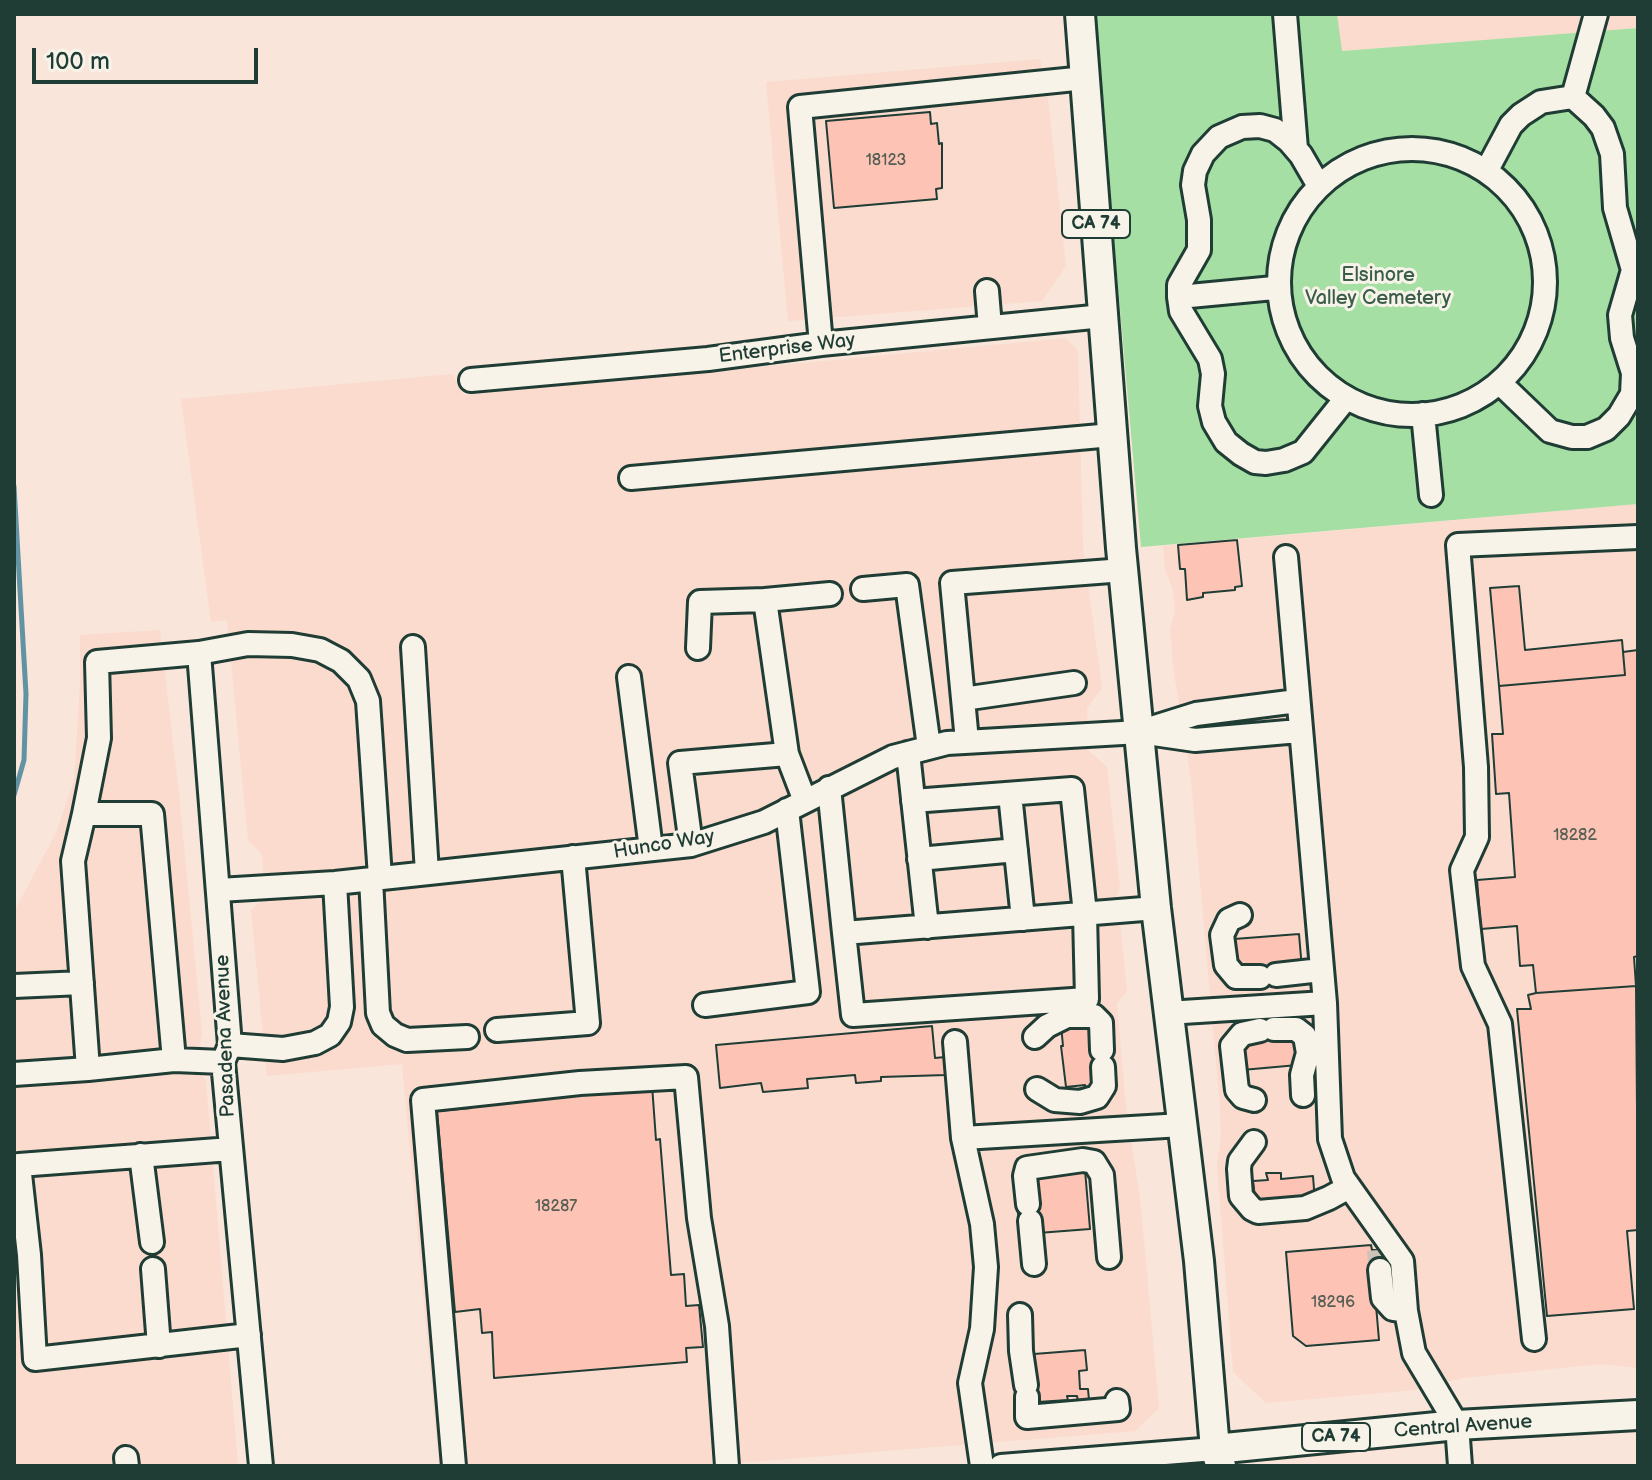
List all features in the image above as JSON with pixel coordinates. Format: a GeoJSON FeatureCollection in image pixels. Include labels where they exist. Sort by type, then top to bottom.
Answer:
{"type":"FeatureCollection","features":[{"type":"Feature","properties":{"kind":"main road","name":"CA 74"},"geometry":{"type":"LineString","coordinates":[[1080,14],[1122,559],[1167,1013],[1199,1261],[1214,1460]]}},
{"type":"Feature","properties":{"kind":"main road","name":"Central Avenue"},"geometry":{"type":"LineString","coordinates":[[1214,1460],[1457,1425],[1638,1415]]}},
{"type":"Feature","properties":{"kind":"street"},"geometry":{"type":"LineString","coordinates":[[1285,14],[1296,149]]}},
{"type":"Feature","properties":{"kind":"street"},"geometry":{"type":"LineString","coordinates":[[1573,97],[1596,14]]}},
{"type":"Feature","properties":{"kind":"street"},"geometry":{"type":"LineString","coordinates":[[821,344],[800,107],[1085,78]]}},
{"type":"Feature","properties":{"kind":"street"},"geometry":{"type":"LineString","coordinates":[[1488,168],[1511,125],[1521,115],[1541,102],[1573,97]]}},
{"type":"Feature","properties":{"kind":"street"},"geometry":{"type":"LineString","coordinates":[[1500,383],[1550,431],[1572,437],[1587,437],[1606,429],[1624,409],[1632,394],[1634,380],[1622,338],[1620,315],[1633,270],[1615,208],[1612,154],[1603,128],[1573,97]]}},
{"type":"Feature","properties":{"kind":"street"},"geometry":{"type":"LineString","coordinates":[[1319,186],[1296,149],[1275,130],[1260,126],[1231,130],[1211,144],[1195,171],[1193,185],[1199,220],[1199,250],[1179,285],[1179,297],[1181,311],[1210,359],[1213,374],[1210,406],[1214,422],[1226,442],[1241,454],[1255,462],[1266,463],[1303,452],[1343,402]]}},
{"type":"Feature","properties":{"kind":"street"},"geometry":{"type":"LineString","coordinates":[[1408,151],[1446,155],[1488,168],[1516,197],[1529,216],[1540,242],[1545,271],[1542,317],[1532,342],[1516,367],[1500,383],[1489,391],[1446,409],[1423,414],[1343,402],[1324,386],[1307,364],[1277,311],[1274,288],[1294,224],[1319,186],[1362,162],[1408,151]]}},
{"type":"Feature","properties":{"kind":"street"},"geometry":{"type":"LineString","coordinates":[[1179,297],[1274,288]]}},
{"type":"Feature","properties":{"kind":"street"},"geometry":{"type":"LineString","coordinates":[[987,291],[990,327]]}},
{"type":"Feature","properties":{"kind":"street","name":"Enterprise Way"},"geometry":{"type":"LineString","coordinates":[[471,380],[708,359],[821,344],[1103,316]]}},
{"type":"Feature","properties":{"kind":"street"},"geometry":{"type":"LineString","coordinates":[[1423,414],[1431,495]]}},
{"type":"Feature","properties":{"kind":"street"},"geometry":{"type":"LineString","coordinates":[[631,478],[1112,435]]}},
{"type":"Feature","properties":{"kind":"street"},"geometry":{"type":"LineString","coordinates":[[1534,1339],[1500,1024],[1473,966],[1462,870],[1477,837],[1476,767],[1458,545],[1638,537]]}},
{"type":"Feature","properties":{"kind":"street"},"geometry":{"type":"LineString","coordinates":[[1286,557],[1325,1003],[1330,1139],[1343,1178],[1402,1261],[1406,1311],[1414,1353],[1457,1425],[1460,1466]]}},
{"type":"Feature","properties":{"kind":"street"},"geometry":{"type":"LineString","coordinates":[[967,741],[952,583],[1122,559]]}},
{"type":"Feature","properties":{"kind":"street"},"geometry":{"type":"LineString","coordinates":[[863,589],[907,585],[918,750],[913,801],[927,927]]}},
{"type":"Feature","properties":{"kind":"street"},"geometry":{"type":"LineString","coordinates":[[698,648],[700,602],[830,594]]}},
{"type":"Feature","properties":{"kind":"street"},"geometry":{"type":"LineString","coordinates":[[705,1005],[808,992],[796,806],[765,600]]}},
{"type":"Feature","properties":{"kind":"street"},"geometry":{"type":"LineString","coordinates":[[88,1069],[73,861],[99,738],[97,662],[199,653],[248,644],[292,645],[320,650],[341,661],[359,679],[368,701],[378,1013],[383,1025],[407,1040],[467,1037]]}},
{"type":"Feature","properties":{"kind":"street"},"geometry":{"type":"LineString","coordinates":[[413,647],[427,873]]}},
{"type":"Feature","properties":{"kind":"street","name":"Pasadena Avenue"},"geometry":{"type":"LineString","coordinates":[[199,653],[219,890],[231,1149],[261,1466]]}},
{"type":"Feature","properties":{"kind":"street"},"geometry":{"type":"LineString","coordinates":[[629,677],[651,849]]}},
{"type":"Feature","properties":{"kind":"street"},"geometry":{"type":"LineString","coordinates":[[963,699],[1074,683]]}},
{"type":"Feature","properties":{"kind":"street","name":"Hunco Way"},"geometry":{"type":"LineString","coordinates":[[1140,732],[1196,714],[1297,701]]}},
{"type":"Feature","properties":{"kind":"street","name":"Hunco Way"},"geometry":{"type":"LineString","coordinates":[[219,890],[335,883],[691,845],[764,822],[893,757],[967,741],[1140,732],[1195,740],[1299,731]]}},
{"type":"Feature","properties":{"kind":"street"},"geometry":{"type":"LineString","coordinates":[[691,845],[680,763],[787,754]]}},
{"type":"Feature","properties":{"kind":"street"},"geometry":{"type":"LineString","coordinates":[[829,788],[853,1015],[1087,999],[1085,914],[1072,789],[913,801]]}},
{"type":"Feature","properties":{"kind":"street"},"geometry":{"type":"LineString","coordinates":[[1010,794],[1023,919]]}},
{"type":"Feature","properties":{"kind":"street"},"geometry":{"type":"LineString","coordinates":[[84,814],[152,814],[174,1060]]}},
{"type":"Feature","properties":{"kind":"street"},"geometry":{"type":"LineString","coordinates":[[919,859],[1016,850]]}},
{"type":"Feature","properties":{"kind":"street"},"geometry":{"type":"LineString","coordinates":[[497,1030],[588,1023],[573,857]]}},
{"type":"Feature","properties":{"kind":"street"},"geometry":{"type":"LineString","coordinates":[[14,1074],[283,1049],[315,1043],[330,1035],[339,1022],[342,1007],[335,883]]}},
{"type":"Feature","properties":{"kind":"street"},"geometry":{"type":"LineString","coordinates":[[844,933],[1156,908]]}},
{"type":"Feature","properties":{"kind":"street"},"geometry":{"type":"LineString","coordinates":[[1240,915],[1229,920],[1222,935],[1226,965],[1236,977],[1321,970]]}},
{"type":"Feature","properties":{"kind":"street"},"geometry":{"type":"LineString","coordinates":[[14,986],[82,983]]}},
{"type":"Feature","properties":{"kind":"street"},"geometry":{"type":"LineString","coordinates":[[1167,1013],[1325,1003]]}},
{"type":"Feature","properties":{"kind":"street"},"geometry":{"type":"LineString","coordinates":[[1035,1037],[1047,1026],[1067,1016],[1094,1016],[1101,1023],[1104,1086],[1097,1097],[1080,1102],[1055,1100],[1037,1089]]}},
{"type":"Feature","properties":{"kind":"street"},"geometry":{"type":"LineString","coordinates":[[1254,1100],[1243,1097],[1237,1090],[1232,1046],[1242,1034],[1267,1030],[1296,1029],[1305,1036],[1308,1053],[1302,1075],[1303,1095]]}},
{"type":"Feature","properties":{"kind":"street"},"geometry":{"type":"LineString","coordinates":[[955,1042],[963,1138],[982,1224],[986,1267],[982,1329],[970,1383],[982,1466]]}},
{"type":"Feature","properties":{"kind":"street"},"geometry":{"type":"LineString","coordinates":[[454,1466],[423,1100],[580,1083],[686,1077],[699,1218],[717,1326],[727,1466]]}},
{"type":"Feature","properties":{"kind":"street"},"geometry":{"type":"LineString","coordinates":[[963,1138],[1182,1125]]}},
{"type":"Feature","properties":{"kind":"street"},"geometry":{"type":"LineString","coordinates":[[1254,1142],[1240,1161],[1239,1169],[1241,1196],[1258,1212],[1305,1208],[1349,1187]]}},
{"type":"Feature","properties":{"kind":"street"},"geometry":{"type":"LineString","coordinates":[[231,1149],[19,1165],[29,1255],[35,1359],[249,1335]]}},
{"type":"Feature","properties":{"kind":"street"},"geometry":{"type":"LineString","coordinates":[[141,1155],[152,1242]]}},
{"type":"Feature","properties":{"kind":"street"},"geometry":{"type":"LineString","coordinates":[[1034,1264],[1025,1176],[1027,1168],[1083,1160],[1094,1162],[1102,1175],[1109,1257]]}},
{"type":"Feature","properties":{"kind":"street"},"geometry":{"type":"LineString","coordinates":[[1375,1222],[1383,1298],[1393,1309],[1406,1311]]}},
{"type":"Feature","properties":{"kind":"street"},"geometry":{"type":"LineString","coordinates":[[153,1269],[159,1346]]}},
{"type":"Feature","properties":{"kind":"street"},"geometry":{"type":"LineString","coordinates":[[1020,1315],[1027,1417],[1118,1409],[1117,1401]]}},
{"type":"Feature","properties":{"kind":"street","name":"Central Avenue"},"geometry":{"type":"LineString","coordinates":[[1001,1466],[1214,1460]]}},
{"type":"Feature","properties":{"kind":"shaded area"},"geometry":{"type":"Polygon","coordinates":[[[1337,14],[1638,14],[1638,28],[1341,51],[1337,14]]]}},
{"type":"Feature","properties":{"kind":"shaded area"},"geometry":{"type":"Polygon","coordinates":[[[1040,59],[1048,98],[1066,266],[1042,301],[788,321],[766,82],[1040,59]]]}},
{"type":"Feature","properties":{"kind":"shaded area"},"geometry":{"type":"Polygon","coordinates":[[[1066,338],[1078,350],[1083,548],[1102,688],[1087,708],[1089,751],[1107,767],[1120,889],[1115,899],[1127,991],[1117,1003],[1125,1098],[1141,1207],[1159,1408],[1135,1431],[700,1466],[439,1466],[402,1064],[267,1076],[251,910],[265,898],[262,854],[248,840],[227,620],[211,622],[181,399],[452,374],[464,395],[1066,338]]]}},
{"type":"Feature","properties":{"kind":"shaded area"},"geometry":{"type":"Polygon","coordinates":[[[1638,504],[1638,1368],[1601,1364],[1463,1378],[1415,1390],[1266,1403],[1233,1372],[1217,1164],[1221,1136],[1220,1107],[1191,780],[1170,630],[1175,611],[1173,590],[1165,569],[1163,546],[1638,504]]]}},
{"type":"Feature","properties":{"kind":"shaded area"},"geometry":{"type":"Polygon","coordinates":[[[160,630],[202,1033],[200,1044],[206,1082],[238,1466],[14,1466],[14,912],[56,833],[74,781],[80,635],[160,630]]]}},
{"type":"Feature","properties":{"kind":"green space","name":"Elsinore Valley Cemetery"},"geometry":{"type":"Polygon","coordinates":[[[1094,14],[1337,14],[1342,51],[1638,28],[1638,504],[1141,547],[1094,14]]]}},
{"type":"Feature","properties":{"kind":"building"},"geometry":{"type":"Polygon","coordinates":[[[930,112],[931,124],[937,123],[939,144],[942,143],[942,188],[936,189],[937,199],[834,208],[826,121],[930,112]]]}},
{"type":"Feature","properties":{"kind":"building"},"geometry":{"type":"Polygon","coordinates":[[[1237,540],[1242,586],[1235,587],[1235,590],[1203,593],[1203,597],[1187,600],[1185,569],[1180,569],[1178,545],[1237,540]]]}},
{"type":"Feature","properties":{"kind":"building"},"geometry":{"type":"Polygon","coordinates":[[[1519,586],[1525,650],[1622,640],[1625,675],[1499,686],[1490,588],[1519,586]]]}},
{"type":"Feature","properties":{"kind":"building"},"geometry":{"type":"Polygon","coordinates":[[[1638,650],[1636,986],[1536,993],[1533,965],[1520,966],[1517,926],[1481,929],[1477,880],[1515,877],[1509,793],[1496,794],[1492,734],[1503,734],[1499,686],[1625,675],[1623,652],[1638,650]]]}},
{"type":"Feature","properties":{"kind":"building"},"geometry":{"type":"Polygon","coordinates":[[[1299,934],[1302,969],[1277,983],[1261,984],[1239,971],[1234,939],[1299,934]]]}},
{"type":"Feature","properties":{"kind":"building"},"geometry":{"type":"Polygon","coordinates":[[[1636,986],[1638,1230],[1627,1231],[1634,1309],[1547,1316],[1517,1009],[1531,1009],[1528,995],[1536,993],[1636,986]]]}},
{"type":"Feature","properties":{"kind":"building"},"geometry":{"type":"Polygon","coordinates":[[[1094,1022],[1108,1049],[1110,1067],[1099,1091],[1086,1092],[1085,1085],[1066,1087],[1061,1025],[1094,1022]]]}},
{"type":"Feature","properties":{"kind":"building"},"geometry":{"type":"Polygon","coordinates":[[[932,1026],[935,1058],[945,1057],[946,1075],[881,1077],[881,1081],[856,1083],[855,1075],[807,1079],[808,1088],[763,1092],[761,1083],[720,1088],[716,1045],[932,1026]]]}},
{"type":"Feature","properties":{"kind":"building"},"geometry":{"type":"Polygon","coordinates":[[[1295,1033],[1298,1065],[1242,1070],[1240,1045],[1295,1033]]]}},
{"type":"Feature","properties":{"kind":"building"},"geometry":{"type":"Polygon","coordinates":[[[652,1085],[656,1140],[660,1139],[671,1275],[684,1274],[686,1306],[699,1305],[703,1347],[686,1348],[687,1362],[494,1378],[492,1332],[482,1333],[480,1309],[455,1312],[437,1111],[471,1108],[471,1100],[652,1085]]]}},
{"type":"Feature","properties":{"kind":"building"},"geometry":{"type":"Polygon","coordinates":[[[1085,1170],[1090,1229],[1038,1233],[1036,1221],[1019,1223],[1017,1205],[1036,1204],[1033,1174],[1085,1170]]]}},
{"type":"Feature","properties":{"kind":"building"},"geometry":{"type":"Polygon","coordinates":[[[1266,1173],[1281,1173],[1281,1179],[1313,1176],[1315,1202],[1256,1206],[1253,1181],[1268,1180],[1266,1173]]]}},
{"type":"Feature","properties":{"kind":"building"},"geometry":{"type":"Polygon","coordinates":[[[1371,1245],[1372,1250],[1384,1250],[1386,1269],[1373,1271],[1379,1340],[1306,1346],[1293,1336],[1286,1252],[1371,1245]]]}},
{"type":"Feature","properties":{"kind":"building"},"geometry":{"type":"Polygon","coordinates":[[[1085,1350],[1087,1370],[1079,1371],[1080,1389],[1088,1389],[1089,1400],[1078,1401],[1077,1396],[1067,1396],[1068,1400],[1038,1402],[1037,1396],[1021,1386],[1037,1384],[1034,1354],[1085,1350]]]}},
{"type":"Feature","properties":{"kind":"waterway"},"geometry":{"type":"LineString","coordinates":[[14,486],[26,694],[24,760],[14,795]]}},
{"type":"Feature","properties":{"kind":"tunnel"},"geometry":{"type":"LineString","coordinates":[[1378,1250],[1380,1270]]}}]}
